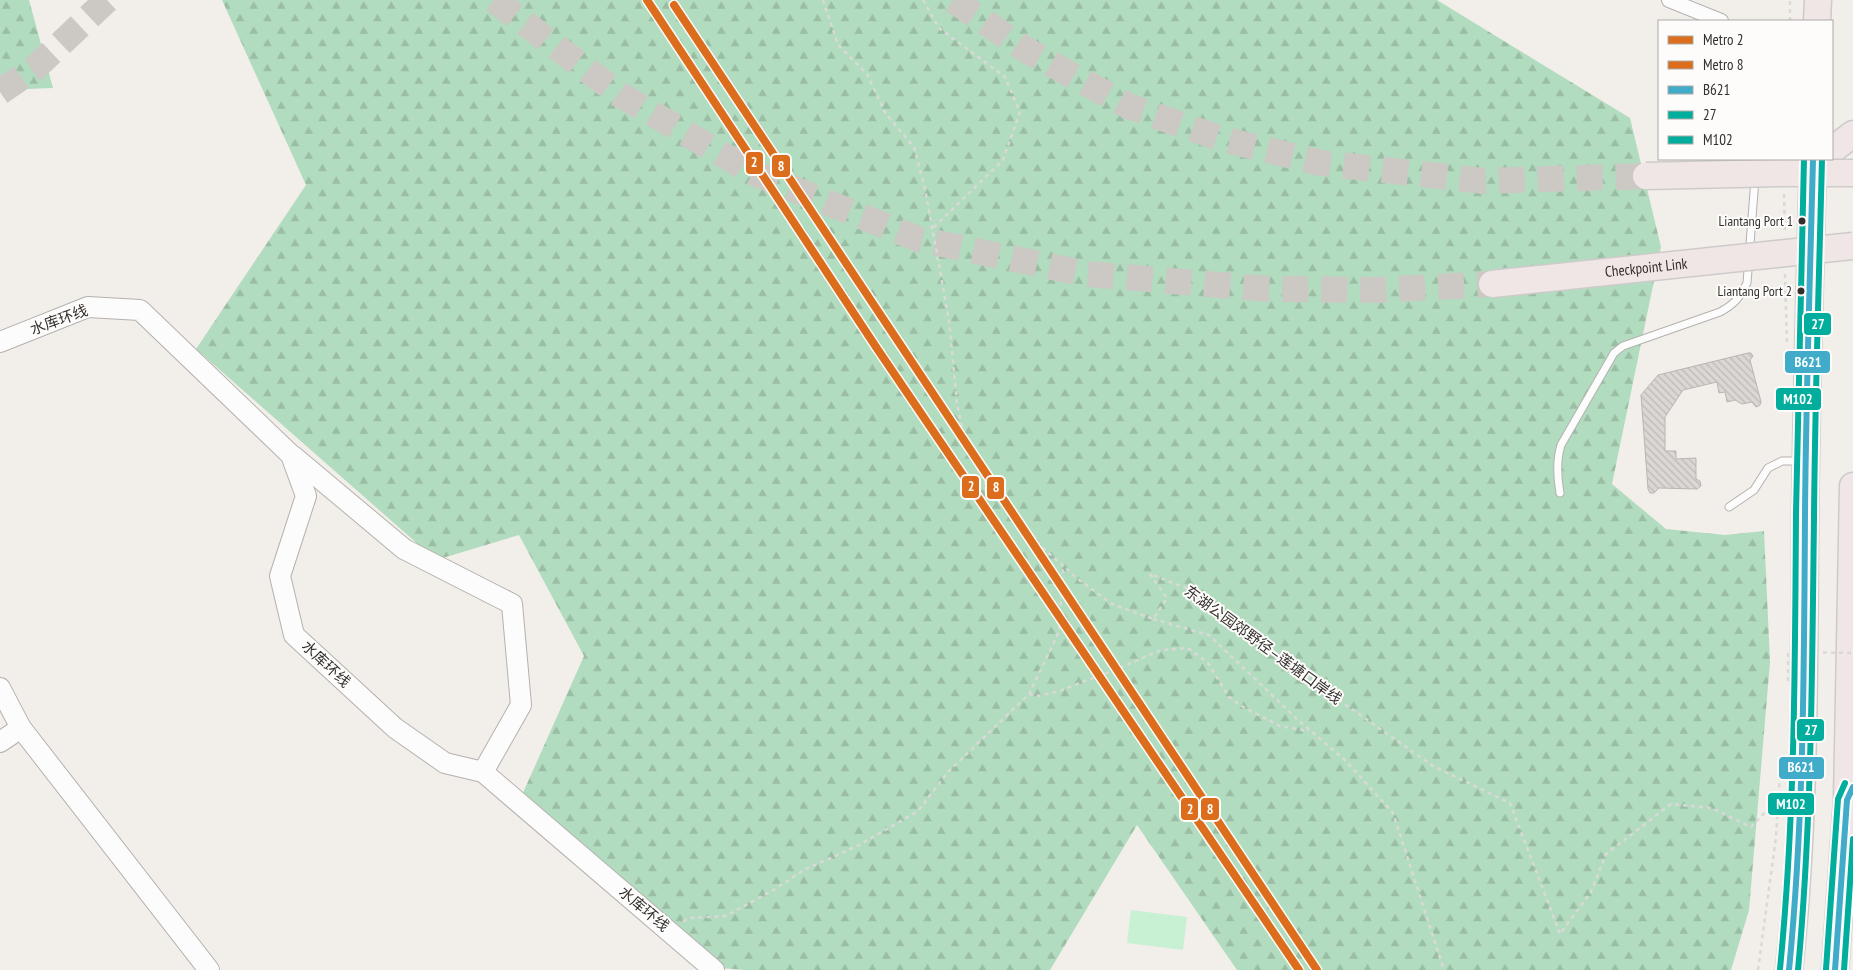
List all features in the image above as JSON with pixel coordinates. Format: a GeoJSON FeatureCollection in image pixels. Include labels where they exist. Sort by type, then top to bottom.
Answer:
{"type":"FeatureCollection","features":[{"type":"Feature","properties":{"kind":"highway"},"geometry":{"type":"LineString","coordinates":[[1817,20],[1818,0]]}},
{"type":"Feature","properties":{"kind":"highway"},"geometry":{"type":"LineString","coordinates":[[1833,149],[1853,134]]}},
{"type":"Feature","properties":{"kind":"highway"},"geometry":{"type":"LineString","coordinates":[[1783,180],[1813,160]]}},
{"type":"Feature","properties":{"kind":"highway"},"geometry":{"type":"LineString","coordinates":[[1789,970],[1798,868],[1804,676],[1806,462],[1814,160]]}},
{"type":"Feature","properties":{"kind":"highway"},"geometry":{"type":"LineString","coordinates":[[1646,176],[1783,180],[1853,174]]}},
{"type":"Feature","properties":{"kind":"highway"},"geometry":{"type":"LineString","coordinates":[[1792,243],[1853,229]]}},
{"type":"Feature","properties":{"kind":"highway","name":"Checkpoint Link"},"geometry":{"type":"LineString","coordinates":[[1492,284],[1792,243],[1853,246]]}},
{"type":"Feature","properties":{"kind":"highway"},"geometry":{"type":"LineString","coordinates":[[1842,959],[1850,794],[1853,486]]}},
{"type":"Feature","properties":{"kind":"street"},"geometry":{"type":"LineString","coordinates":[[1669,0],[1719,20]]}},
{"type":"Feature","properties":{"kind":"street","name":"水库环线"},"geometry":{"type":"LineString","coordinates":[[0,342],[88,307],[140,310],[291,455],[306,496],[280,576],[294,635],[395,728],[445,763],[483,772],[714,970]]}},
{"type":"Feature","properties":{"kind":"street"},"geometry":{"type":"LineString","coordinates":[[291,455],[404,549],[512,604],[521,705],[483,772]]}},
{"type":"Feature","properties":{"kind":"street"},"geometry":{"type":"LineString","coordinates":[[0,688],[21,728],[209,970]]}},
{"type":"Feature","properties":{"kind":"street"},"geometry":{"type":"LineString","coordinates":[[0,742],[21,728]]}},
{"type":"Feature","properties":{"kind":"lane"},"geometry":{"type":"LineString","coordinates":[[1560,493],[1557,474],[1561,445],[1614,353],[1623,346],[1720,312],[1732,305],[1742,292],[1748,282],[1756,168]]}},
{"type":"Feature","properties":{"kind":"lane"},"geometry":{"type":"LineString","coordinates":[[1728,507],[1754,490],[1768,468],[1782,460],[1806,462]]}},
{"type":"Feature","properties":{"kind":"path"},"geometry":{"type":"LineString","coordinates":[[823,0],[838,45],[867,74],[886,114],[914,147],[949,320],[957,404],[967,449],[986,485],[1042,547],[1078,579],[1112,604],[1153,619],[1209,635],[1311,731],[1346,761],[1393,813],[1444,970]]}},
{"type":"Feature","properties":{"kind":"path"},"geometry":{"type":"LineString","coordinates":[[923,0],[939,28],[1006,77],[1020,112],[1003,160],[932,229]]}},
{"type":"Feature","properties":{"kind":"path"},"geometry":{"type":"LineString","coordinates":[[1790,0],[1790,20]]}},
{"type":"Feature","properties":{"kind":"path"},"geometry":{"type":"LineString","coordinates":[[1783,180],[1792,243]]}},
{"type":"Feature","properties":{"kind":"path"},"geometry":{"type":"LineString","coordinates":[[1785,272],[1787,351]]}},
{"type":"Feature","properties":{"kind":"path"},"geometry":{"type":"LineString","coordinates":[[665,927],[691,918],[726,916],[775,889],[804,870],[859,845],[918,811],[947,774],[1029,694],[1058,632],[1063,565]]}},
{"type":"Feature","properties":{"kind":"path","name":"东湖公园郊野径—莲塘口岸线"},"geometry":{"type":"LineString","coordinates":[[1153,619],[1167,598],[1150,574],[1186,588],[1328,693],[1433,766],[1510,803],[1560,934],[1591,892],[1606,854],[1671,804],[1712,808],[1751,827],[1777,800]]}},
{"type":"Feature","properties":{"kind":"path"},"geometry":{"type":"LineString","coordinates":[[1029,694],[1039,696],[1060,691],[1117,670],[1161,650],[1188,648],[1208,663],[1229,696],[1242,707],[1280,726],[1311,731]]}},
{"type":"Feature","properties":{"kind":"path"},"geometry":{"type":"LineString","coordinates":[[1787,688],[1788,652],[1853,653]]}},
{"type":"Feature","properties":{"kind":"path"},"geometry":{"type":"LineString","coordinates":[[1758,970],[1776,837],[1781,752]]}},
{"type":"Feature","properties":{"kind":"green space"},"geometry":{"type":"Polygon","coordinates":[[[0,0],[29,0],[53,88],[0,90],[0,0]]]}},
{"type":"Feature","properties":{"kind":"green space"},"geometry":{"type":"Polygon","coordinates":[[[222,0],[1437,0],[1630,118],[1661,247],[1612,484],[1666,529],[1725,535],[1764,531],[1770,662],[1749,910],[1731,970],[1237,970],[1137,825],[1050,970],[744,970],[721,968],[522,795],[584,656],[519,535],[436,560],[196,349],[306,185],[222,0]]]}},
{"type":"Feature","properties":{"kind":"green space"},"geometry":{"type":"Polygon","coordinates":[[[1131,910],[1187,917],[1183,950],[1127,943],[1131,910]]]}},
{"type":"Feature","properties":{"kind":"building"},"geometry":{"type":"Polygon","coordinates":[[[1751,353],[1753,356],[1750,360],[1761,402],[1760,405],[1756,407],[1752,402],[1742,404],[1735,400],[1727,402],[1725,392],[1719,393],[1717,382],[1683,390],[1665,417],[1665,451],[1676,451],[1676,459],[1696,458],[1696,479],[1700,481],[1701,486],[1697,489],[1659,488],[1654,493],[1650,493],[1648,489],[1641,395],[1658,375],[1751,353]]]}},
{"type":"Feature","properties":{"kind":"tunnel"},"geometry":{"type":"LineString","coordinates":[[0,92],[35,68],[107,0]]}},
{"type":"Feature","properties":{"kind":"tunnel"},"geometry":{"type":"LineString","coordinates":[[494,0],[619,94],[754,173],[918,239],[1087,274],[1269,289],[1377,290],[1492,284]]}},
{"type":"Feature","properties":{"kind":"tunnel"},"geometry":{"type":"LineString","coordinates":[[953,0],[1026,50],[1128,106],[1222,139],[1321,163],[1484,181],[1646,176]]}},
{"type":"Feature","properties":{"kind":"metro line","name":"2"},"geometry":{"type":"LineString","coordinates":[[647,0],[876,347],[1299,970]]}},
{"type":"Feature","properties":{"kind":"metro line","name":"8"},"geometry":{"type":"LineString","coordinates":[[674,5],[1317,970]]}},
{"type":"Feature","properties":{"kind":"transit line","name":"M102"},"geometry":{"type":"LineString","coordinates":[[1780,969],[1789,855],[1793,741],[1804,160]]}},
{"type":"Feature","properties":{"kind":"transit line","name":"B621"},"geometry":{"type":"LineString","coordinates":[[1789,970],[1798,856],[1802,742],[1806,425],[1813,160]]}},
{"type":"Feature","properties":{"kind":"transit line","name":"27"},"geometry":{"type":"LineString","coordinates":[[1798,970],[1806,857],[1810,744],[1822,160]]}},
{"type":"Feature","properties":{"kind":"transit line","name":"M102"},"geometry":{"type":"LineString","coordinates":[[1826,969],[1838,799],[1845,783]]}},
{"type":"Feature","properties":{"kind":"transit line","name":"B621"},"geometry":{"type":"LineString","coordinates":[[1835,970],[1847,800],[1853,787]]}},
{"type":"Feature","properties":{"kind":"transit line","name":"27"},"geometry":{"type":"LineString","coordinates":[[1844,970],[1853,839]]}},
{"type":"Feature","properties":{"kind":"place","name":"Liantang Port 1"},"geometry":{"type":"Point","coordinates":[1802,221]}},
{"type":"Feature","properties":{"kind":"place","name":"Liantang Port 2"},"geometry":{"type":"Point","coordinates":[1801,291]}}]}
